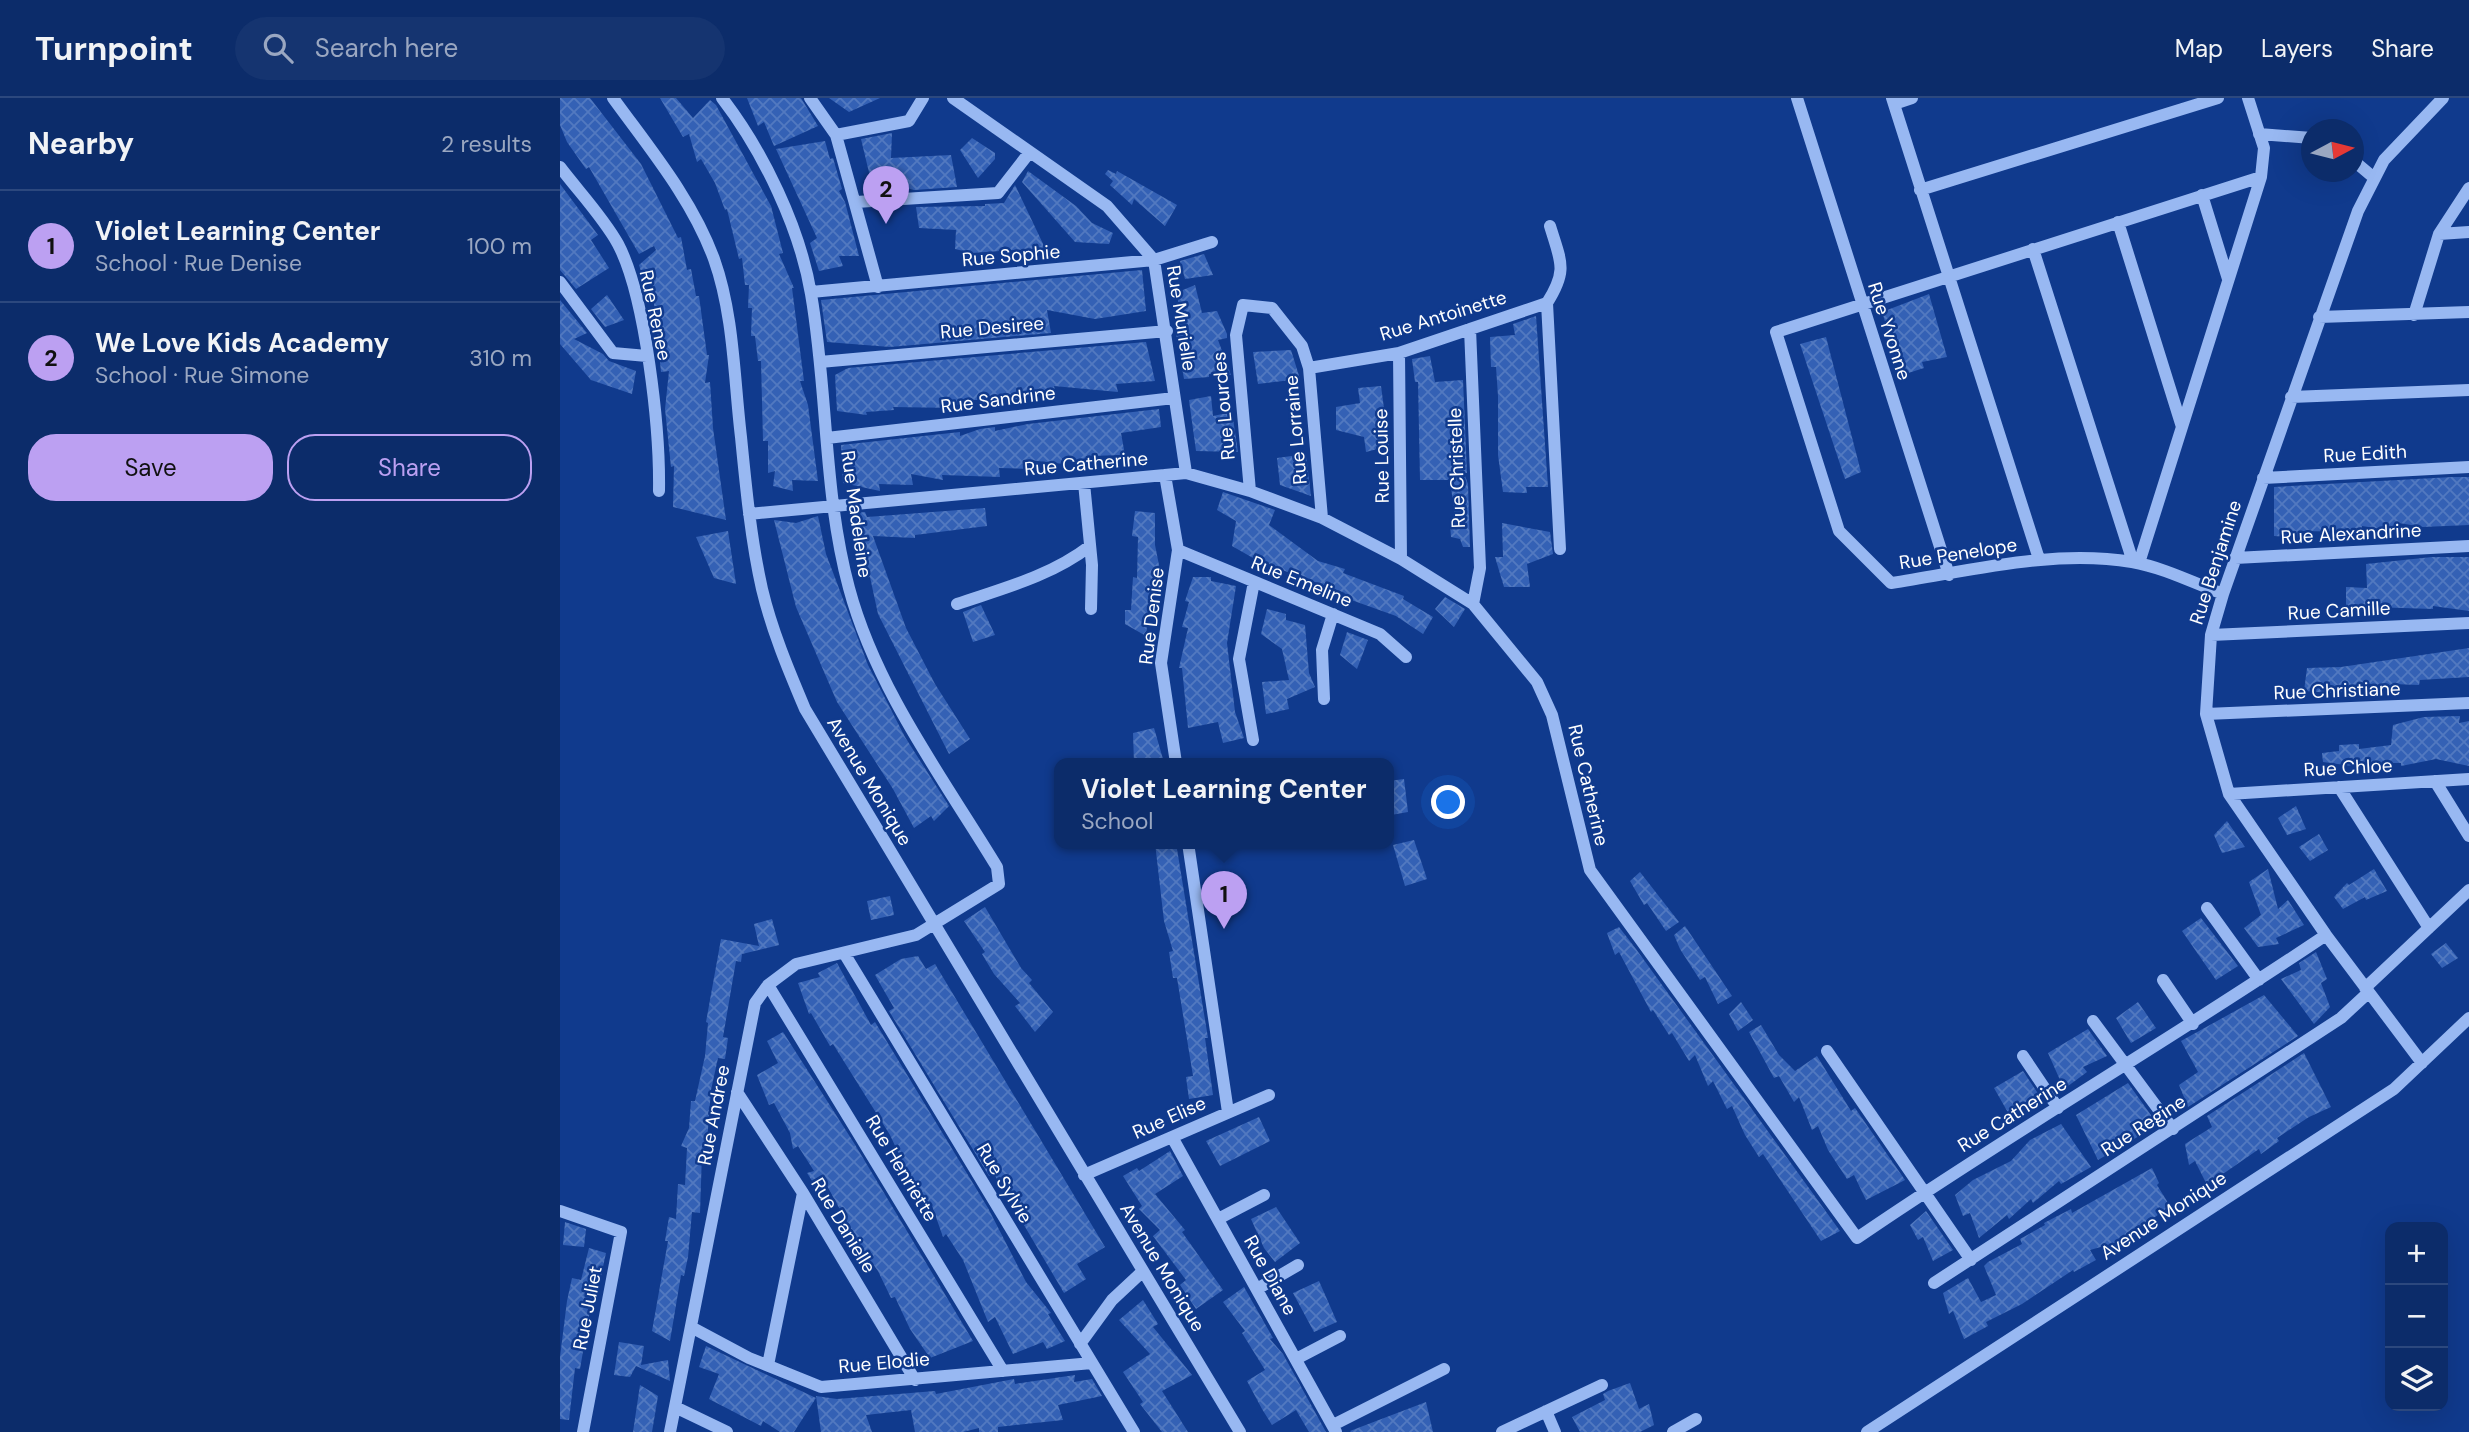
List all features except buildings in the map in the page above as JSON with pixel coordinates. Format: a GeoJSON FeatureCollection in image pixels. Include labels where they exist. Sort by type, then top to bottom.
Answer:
{"type":"FeatureCollection","features":[{"type":"Feature","properties":{"kind":"street","name":"Avenue Monique"},"geometry":{"type":"LineString","coordinates":[[613,98],[687,204],[699,224],[714,260],[727,314],[749,514],[762,590],[785,663],[805,709],[1240,1432]]}},
{"type":"Feature","properties":{"kind":"street","name":"Rue Madeleine"},"geometry":{"type":"LineString","coordinates":[[722,98],[738,119],[783,203],[811,292],[833,506],[849,590],[877,665],[997,867],[999,884],[934,925]]}},
{"type":"Feature","properties":{"kind":"street"},"geometry":{"type":"LineString","coordinates":[[810,98],[836,135],[878,287]]}},
{"type":"Feature","properties":{"kind":"street"},"geometry":{"type":"LineString","coordinates":[[836,135],[909,121],[923,98]]}},
{"type":"Feature","properties":{"kind":"street","name":"Rue Murielle"},"geometry":{"type":"LineString","coordinates":[[953,98],[1107,206],[1154,260],[1167,331],[1186,473]]}},
{"type":"Feature","properties":{"kind":"street","name":"Rue Yvonne"},"geometry":{"type":"LineString","coordinates":[[1797,98],[1949,575]]}},
{"type":"Feature","properties":{"kind":"street"},"geometry":{"type":"LineString","coordinates":[[1912,98],[1893,101],[2039,559]]}},
{"type":"Feature","properties":{"kind":"street"},"geometry":{"type":"LineString","coordinates":[[1920,190],[2218,98]]}},
{"type":"Feature","properties":{"kind":"street"},"geometry":{"type":"LineString","coordinates":[[2136,563],[2182,428],[2261,177],[2264,148],[2248,98]]}},
{"type":"Feature","properties":{"kind":"street","name":"Rue Benjamine"},"geometry":{"type":"LineString","coordinates":[[2422,1063],[2326,935],[2229,794],[2206,714],[2211,635],[2319,317],[2372,177],[2398,142],[2438,100]]}},
{"type":"Feature","properties":{"kind":"street"},"geometry":{"type":"LineString","coordinates":[[2259,134],[2301,137]]}},
{"type":"Feature","properties":{"kind":"street"},"geometry":{"type":"LineString","coordinates":[[856,202],[998,193],[1029,153]]}},
{"type":"Feature","properties":{"kind":"street","name":"Rue Renee"},"geometry":{"type":"LineString","coordinates":[[560,167],[617,243],[634,291],[647,356],[659,491]]}},
{"type":"Feature","properties":{"kind":"street"},"geometry":{"type":"LineString","coordinates":[[2364,170],[2372,177]]}},
{"type":"Feature","properties":{"kind":"street"},"geometry":{"type":"LineString","coordinates":[[1861,304],[2261,177]]}},
{"type":"Feature","properties":{"kind":"street"},"geometry":{"type":"LineString","coordinates":[[2414,315],[2439,234],[2469,188]]}},
{"type":"Feature","properties":{"kind":"street"},"geometry":{"type":"LineString","coordinates":[[2202,195],[2228,279]]}},
{"type":"Feature","properties":{"kind":"street"},"geometry":{"type":"LineString","coordinates":[[2118,222],[2182,428]]}},
{"type":"Feature","properties":{"kind":"street"},"geometry":{"type":"LineString","coordinates":[[1550,226],[1560,260],[1561,280],[1546,303],[1560,549]]}},
{"type":"Feature","properties":{"kind":"street"},"geometry":{"type":"LineString","coordinates":[[2439,234],[2469,232]]}},
{"type":"Feature","properties":{"kind":"street","name":"Rue Sophie"},"geometry":{"type":"LineString","coordinates":[[811,292],[1154,260],[1212,242]]}},
{"type":"Feature","properties":{"kind":"street"},"geometry":{"type":"LineString","coordinates":[[2033,249],[2136,563]]}},
{"type":"Feature","properties":{"kind":"street"},"geometry":{"type":"LineString","coordinates":[[560,282],[613,353],[647,356]]}},
{"type":"Feature","properties":{"kind":"street","name":"Rue Antoinette"},"geometry":{"type":"LineString","coordinates":[[1309,368],[1398,353],[1546,303]]}},
{"type":"Feature","properties":{"kind":"street","name":"Rue Penelope"},"geometry":{"type":"LineString","coordinates":[[1861,304],[1776,332],[1839,531],[1891,583],[2039,559],[2104,558],[2136,563],[2223,594]]}},
{"type":"Feature","properties":{"kind":"street","name":"Rue Lourdes"},"geometry":{"type":"LineString","coordinates":[[1250,491],[1236,335],[1243,305],[1272,308]]}},
{"type":"Feature","properties":{"kind":"street","name":"Rue Lorraine"},"geometry":{"type":"LineString","coordinates":[[1272,308],[1302,346],[1309,368],[1322,518]]}},
{"type":"Feature","properties":{"kind":"street"},"geometry":{"type":"LineString","coordinates":[[2319,317],[2469,312]]}},
{"type":"Feature","properties":{"kind":"street","name":"Rue Christelle"},"geometry":{"type":"LineString","coordinates":[[1469,328],[1480,568],[1473,604]]}},
{"type":"Feature","properties":{"kind":"street","name":"Rue Desiree"},"geometry":{"type":"LineString","coordinates":[[820,362],[1167,331]]}},
{"type":"Feature","properties":{"kind":"street","name":"Rue Louise"},"geometry":{"type":"LineString","coordinates":[[1398,353],[1401,559]]}},
{"type":"Feature","properties":{"kind":"street"},"geometry":{"type":"LineString","coordinates":[[2291,397],[2469,390]]}},
{"type":"Feature","properties":{"kind":"street","name":"Rue Sandrine"},"geometry":{"type":"LineString","coordinates":[[827,438],[1174,398]]}},
{"type":"Feature","properties":{"kind":"street","name":"Rue Edith"},"geometry":{"type":"LineString","coordinates":[[2263,478],[2469,467]]}},
{"type":"Feature","properties":{"kind":"street","name":"Rue Catherine"},"geometry":{"type":"LineString","coordinates":[[749,514],[1186,473],[1250,491],[1322,518],[1401,559],[1473,604],[1536,682],[1552,715],[1590,870],[1857,1238],[1924,1192],[2193,1024],[2326,935]]}},
{"type":"Feature","properties":{"kind":"street","name":"Rue Denise"},"geometry":{"type":"LineString","coordinates":[[1165,475],[1178,550],[1161,663],[1175,758]]}},
{"type":"Feature","properties":{"kind":"street"},"geometry":{"type":"LineString","coordinates":[[1084,483],[1090,546],[1091,609]]}},
{"type":"Feature","properties":{"kind":"street"},"geometry":{"type":"LineString","coordinates":[[957,604],[1067,564],[1090,546]]}},
{"type":"Feature","properties":{"kind":"street","name":"Rue Alexandrine"},"geometry":{"type":"LineString","coordinates":[[2235,558],[2469,546]]}},
{"type":"Feature","properties":{"kind":"street","name":"Rue Emeline"},"geometry":{"type":"LineString","coordinates":[[1178,550],[1380,634],[1406,657]]}},
{"type":"Feature","properties":{"kind":"street"},"geometry":{"type":"LineString","coordinates":[[1253,740],[1239,659],[1254,582]]}},
{"type":"Feature","properties":{"kind":"street"},"geometry":{"type":"LineString","coordinates":[[1324,699],[1322,650],[1333,614]]}},
{"type":"Feature","properties":{"kind":"street","name":"Rue Camille"},"geometry":{"type":"LineString","coordinates":[[2211,635],[2469,623]]}},
{"type":"Feature","properties":{"kind":"street","name":"Rue Christiane"},"geometry":{"type":"LineString","coordinates":[[2206,714],[2469,703]]}},
{"type":"Feature","properties":{"kind":"street","name":"Rue Chloe"},"geometry":{"type":"LineString","coordinates":[[2229,794],[2469,779]]}},
{"type":"Feature","properties":{"kind":"street"},"geometry":{"type":"LineString","coordinates":[[2435,781],[2469,836]]}},
{"type":"Feature","properties":{"kind":"street"},"geometry":{"type":"LineString","coordinates":[[2339,787],[2428,928]]}},
{"type":"Feature","properties":{"kind":"street"},"geometry":{"type":"LineString","coordinates":[[1189,849],[1228,1112]]}},
{"type":"Feature","properties":{"kind":"street","name":"Rue Regine"},"geometry":{"type":"LineString","coordinates":[[1934,1283],[2342,1018],[2428,928],[2469,890]]}},
{"type":"Feature","properties":{"kind":"street"},"geometry":{"type":"LineString","coordinates":[[2207,908],[2259,980]]}},
{"type":"Feature","properties":{"kind":"street","name":"Rue Andree"},"geometry":{"type":"LineString","coordinates":[[670,1432],[755,1003],[768,985],[796,964],[916,935],[934,925]]}},
{"type":"Feature","properties":{"kind":"street","name":"Rue Sylvie"},"geometry":{"type":"LineString","coordinates":[[844,953],[1134,1432]]}},
{"type":"Feature","properties":{"kind":"street"},"geometry":{"type":"LineString","coordinates":[[2163,980],[2193,1024]]}},
{"type":"Feature","properties":{"kind":"street","name":"Rue Henriette"},"geometry":{"type":"LineString","coordinates":[[768,985],[1003,1371]]}},
{"type":"Feature","properties":{"kind":"street","name":"Avenue Monique"},"geometry":{"type":"LineString","coordinates":[[1867,1432],[2394,1089],[2469,1018]]}},
{"type":"Feature","properties":{"kind":"street"},"geometry":{"type":"LineString","coordinates":[[2093,1021],[2173,1129]]}},
{"type":"Feature","properties":{"kind":"street"},"geometry":{"type":"LineString","coordinates":[[1827,1051],[1971,1259]]}},
{"type":"Feature","properties":{"kind":"street"},"geometry":{"type":"LineString","coordinates":[[2023,1056],[2058,1108]]}},
{"type":"Feature","properties":{"kind":"street","name":"Rue Danielle"},"geometry":{"type":"LineString","coordinates":[[737,1092],[803,1193],[915,1380]]}},
{"type":"Feature","properties":{"kind":"street","name":"Rue Elise"},"geometry":{"type":"LineString","coordinates":[[1084,1175],[1269,1095]]}},
{"type":"Feature","properties":{"kind":"street","name":"Rue Diane"},"geometry":{"type":"LineString","coordinates":[[1172,1137],[1334,1428]]}},
{"type":"Feature","properties":{"kind":"street"},"geometry":{"type":"LineString","coordinates":[[768,1365],[803,1193]]}},
{"type":"Feature","properties":{"kind":"street"},"geometry":{"type":"LineString","coordinates":[[1218,1219],[1264,1195]]}},
{"type":"Feature","properties":{"kind":"street","name":"Rue Juliet"},"geometry":{"type":"LineString","coordinates":[[560,1211],[621,1232],[583,1432]]}},
{"type":"Feature","properties":{"kind":"street"},"geometry":{"type":"LineString","coordinates":[[1257,1289],[1297,1265]]}},
{"type":"Feature","properties":{"kind":"street"},"geometry":{"type":"LineString","coordinates":[[1080,1345],[1112,1300],[1143,1271]]}},
{"type":"Feature","properties":{"kind":"street","name":"Rue Elodie"},"geometry":{"type":"LineString","coordinates":[[691,1327],[768,1365],[821,1387],[1092,1363]]}},
{"type":"Feature","properties":{"kind":"street"},"geometry":{"type":"LineString","coordinates":[[1296,1359],[1340,1336]]}},
{"type":"Feature","properties":{"kind":"street"},"geometry":{"type":"LineString","coordinates":[[1334,1428],[1444,1369]]}},
{"type":"Feature","properties":{"kind":"street"},"geometry":{"type":"LineString","coordinates":[[1502,1432],[1602,1385]]}},
{"type":"Feature","properties":{"kind":"street"},"geometry":{"type":"LineString","coordinates":[[675,1407],[727,1432]]}},
{"type":"Feature","properties":{"kind":"street"},"geometry":{"type":"LineString","coordinates":[[1546,1411],[1555,1432]]}},
{"type":"Feature","properties":{"kind":"street"},"geometry":{"type":"LineString","coordinates":[[1673,1432],[1696,1419]]}},
{"type":"Feature","properties":{"kind":"place","name":"We Love Kids Academy"},"geometry":{"type":"Point","coordinates":[886,224]}},
{"type":"Feature","properties":{"kind":"place","name":"Violet Learning Center"},"geometry":{"type":"Point","coordinates":[1224,929]}}]}
